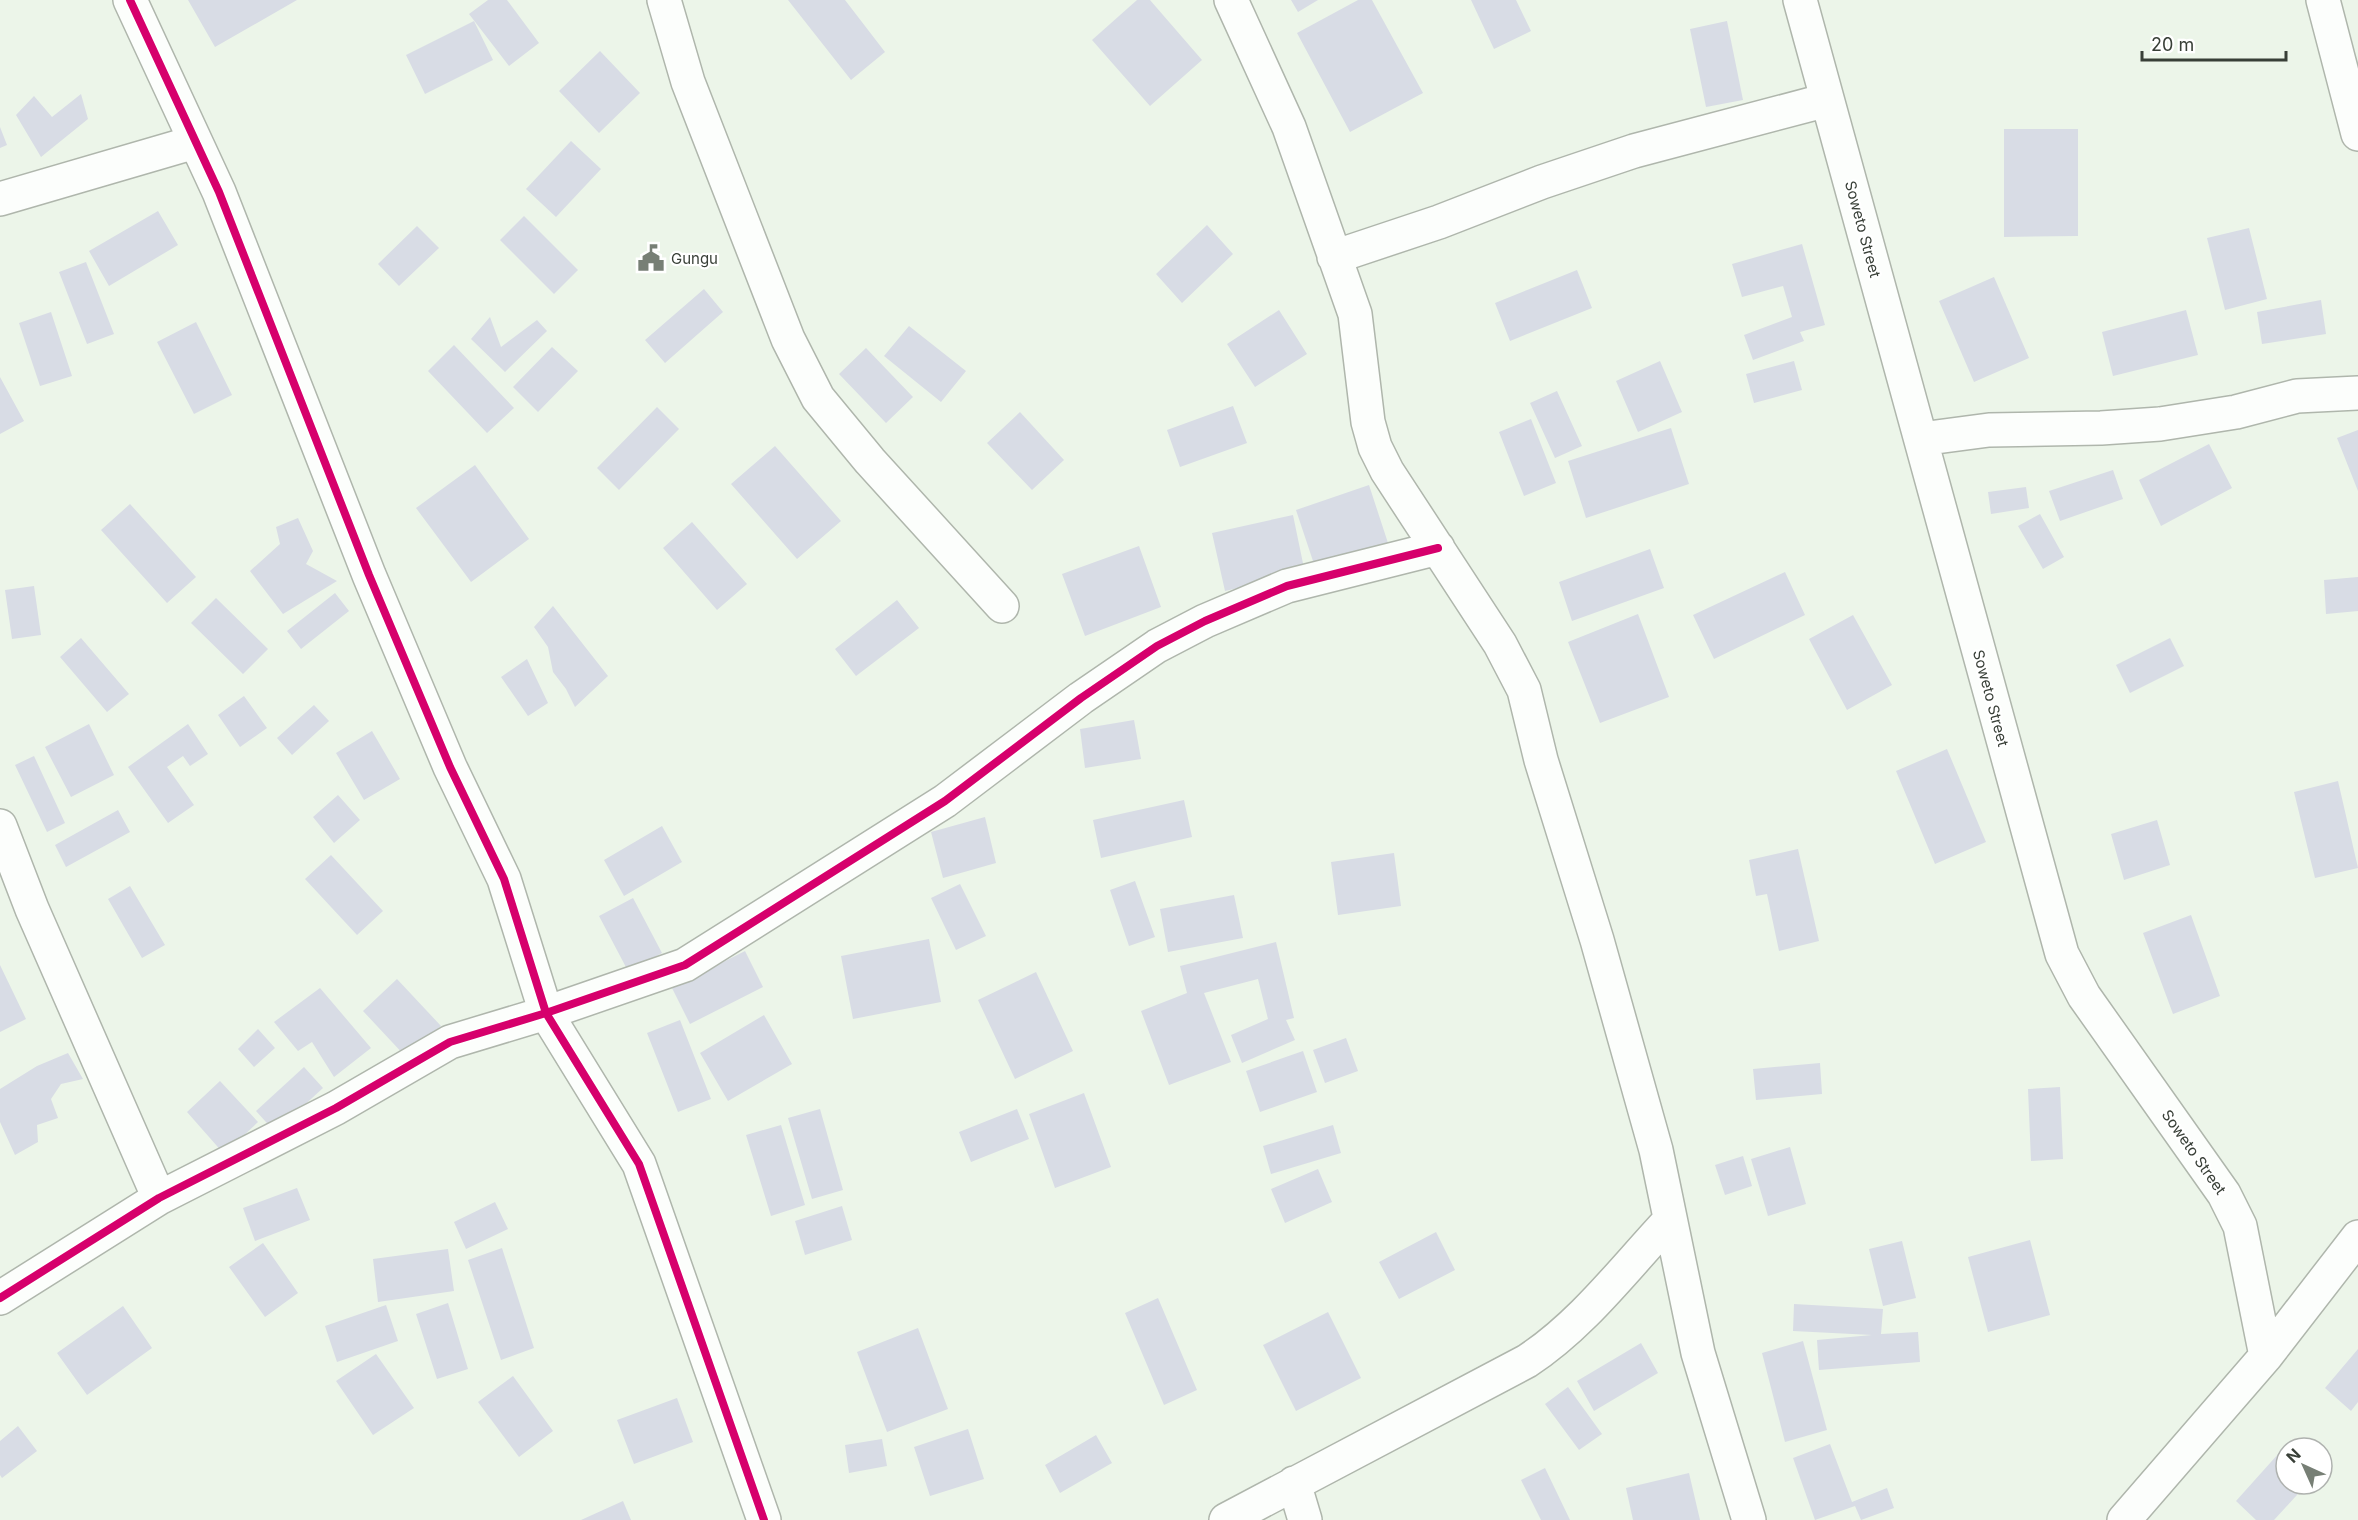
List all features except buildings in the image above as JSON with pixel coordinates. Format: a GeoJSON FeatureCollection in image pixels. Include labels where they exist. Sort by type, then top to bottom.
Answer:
{"type":"FeatureCollection","features":[{"type":"Feature","properties":{"kind":"street"},"geometry":{"type":"LineString","coordinates":[[130,0],[223,203],[374,586],[450,767],[504,879],[546,1013],[639,1164],[764,1520]]}},
{"type":"Feature","properties":{"kind":"street"},"geometry":{"type":"LineString","coordinates":[[664,0],[688,82],[788,339],[818,398],[870,461],[1002,606]]}},
{"type":"Feature","properties":{"kind":"street"},"geometry":{"type":"LineString","coordinates":[[1231,0],[1289,127],[1355,314],[1368,422],[1375,447],[1387,471],[1500,644],[1524,690],[1541,760],[1597,940],[1656,1150],[1698,1353],[1749,1520]]}},
{"type":"Feature","properties":{"kind":"street","name":"Soweto Street"},"geometry":{"type":"LineString","coordinates":[[1800,0],[2062,954],[2084,996],[2224,1194],[2240,1226],[2266,1356]]}},
{"type":"Feature","properties":{"kind":"street"},"geometry":{"type":"LineString","coordinates":[[2323,0],[2358,134]]}},
{"type":"Feature","properties":{"kind":"street"},"geometry":{"type":"LineString","coordinates":[[1334,257],[1439,222],[1542,182],[1634,151],[1827,100]]}},
{"type":"Feature","properties":{"kind":"street"},"geometry":{"type":"LineString","coordinates":[[0,199],[195,142]]}},
{"type":"Feature","properties":{"kind":"street"},"geometry":{"type":"LineString","coordinates":[[1921,439],[1989,430],[2101,428],[2160,424],[2236,412],[2297,396],[2358,393]]}},
{"type":"Feature","properties":{"kind":"street"},"geometry":{"type":"LineString","coordinates":[[0,1298],[159,1198],[336,1108],[450,1042],[546,1013],[686,965],[945,801],[1091,692],[1157,646],[1205,621],[1287,586],[1438,548]]}},
{"type":"Feature","properties":{"kind":"street"},"geometry":{"type":"LineString","coordinates":[[0,826],[32,909],[159,1198]]}},
{"type":"Feature","properties":{"kind":"street"},"geometry":{"type":"LineString","coordinates":[[1226,1520],[1527,1361],[1551,1346],[1669,1221]]}},
{"type":"Feature","properties":{"kind":"street"},"geometry":{"type":"LineString","coordinates":[[2124,1520],[2266,1356],[2358,1237]]}},
{"type":"Feature","properties":{"kind":"street"},"geometry":{"type":"LineString","coordinates":[[1294,1483],[1305,1520]]}},
{"type":"Feature","properties":{"kind":"cycle path"},"geometry":{"type":"LineString","coordinates":[[130,0],[219,192],[369,575],[450,767],[504,879],[546,1013],[639,1164],[764,1520]]}},
{"type":"Feature","properties":{"kind":"cycle path"},"geometry":{"type":"LineString","coordinates":[[0,1298],[159,1198],[336,1108],[450,1042],[546,1013],[685,965],[945,801],[1081,698],[1157,646],[1205,621],[1287,586],[1438,548]]}},
{"type":"Feature","properties":{"kind":"place","name":"Gungu"},"geometry":{"type":"Point","coordinates":[651,258]}}]}
